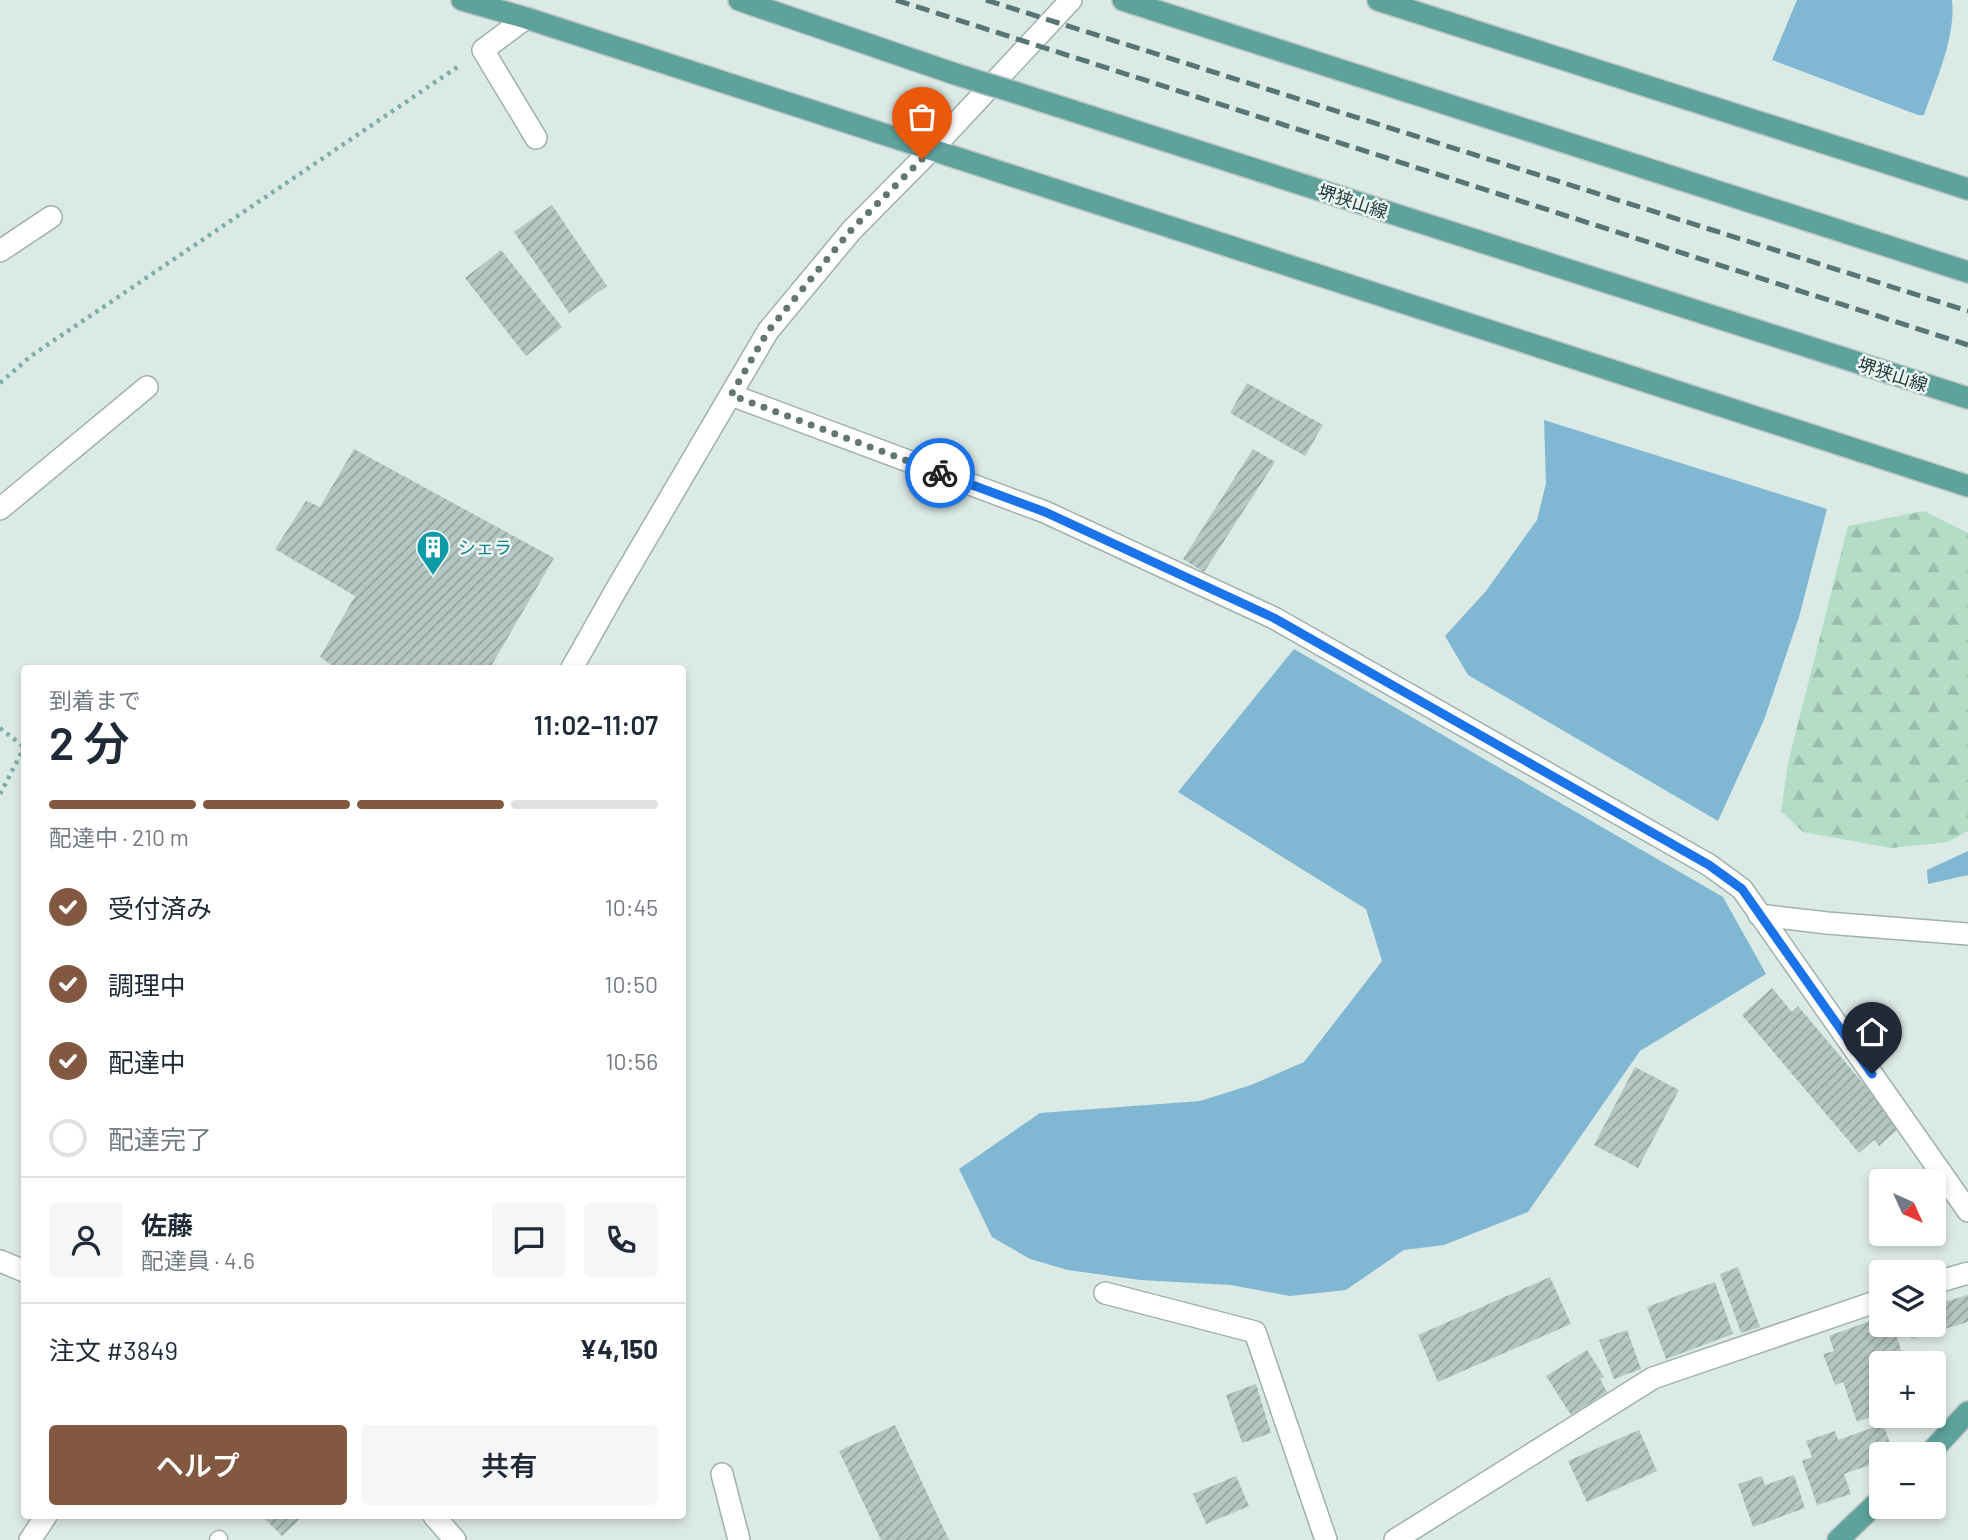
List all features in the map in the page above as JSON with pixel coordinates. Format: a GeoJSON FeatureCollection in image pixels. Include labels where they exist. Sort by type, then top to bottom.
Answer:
{"type":"FeatureCollection","features":[{"type":"Feature","properties":{"kind":"main road"},"geometry":{"type":"LineString","coordinates":[[462,0],[933,148],[1968,486]]}},
{"type":"Feature","properties":{"kind":"main road","name":"堺狭山線"},"geometry":{"type":"LineString","coordinates":[[738,0],[955,74],[1968,398]]}},
{"type":"Feature","properties":{"kind":"main road"},"geometry":{"type":"LineString","coordinates":[[1124,0],[1968,272]]}},
{"type":"Feature","properties":{"kind":"main road"},"geometry":{"type":"LineString","coordinates":[[1378,0],[1968,189]]}},
{"type":"Feature","properties":{"kind":"main road"},"geometry":{"type":"LineString","coordinates":[[1940,1442],[1968,1412]]}},
{"type":"Feature","properties":{"kind":"main road"},"geometry":{"type":"LineString","coordinates":[[1838,1540],[1869,1510]]}},
{"type":"Feature","properties":{"kind":"street"},"geometry":{"type":"LineString","coordinates":[[574,665],[768,331],[852,229],[933,148],[1071,0]]}},
{"type":"Feature","properties":{"kind":"street"},"geometry":{"type":"LineString","coordinates":[[526,18],[483,50],[536,138]]}},
{"type":"Feature","properties":{"kind":"street"},"geometry":{"type":"LineString","coordinates":[[0,251],[51,217]]}},
{"type":"Feature","properties":{"kind":"street"},"geometry":{"type":"LineString","coordinates":[[0,509],[147,387]]}},
{"type":"Feature","properties":{"kind":"street"},"geometry":{"type":"LineString","coordinates":[[731,395],[1045,512],[1274,618],[1709,865],[1742,889],[1968,1211]]}},
{"type":"Feature","properties":{"kind":"street"},"geometry":{"type":"LineString","coordinates":[[1759,915],[1968,934]]}},
{"type":"Feature","properties":{"kind":"street"},"geometry":{"type":"LineString","coordinates":[[0,1261],[21,1269]]}},
{"type":"Feature","properties":{"kind":"street"},"geometry":{"type":"LineString","coordinates":[[1946,1279],[1968,1273]]}},
{"type":"Feature","properties":{"kind":"street"},"geometry":{"type":"LineString","coordinates":[[1105,1293],[1255,1332],[1326,1540]]}},
{"type":"Feature","properties":{"kind":"street"},"geometry":{"type":"LineString","coordinates":[[1395,1540],[1653,1377],[1869,1304]]}},
{"type":"Feature","properties":{"kind":"street"},"geometry":{"type":"LineString","coordinates":[[722,1474],[739,1540]]}},
{"type":"Feature","properties":{"kind":"street"},"geometry":{"type":"LineString","coordinates":[[30,1540],[44,1519]]}},
{"type":"Feature","properties":{"kind":"street"},"geometry":{"type":"LineString","coordinates":[[437,1519],[455,1540]]}},
{"type":"Feature","properties":{"kind":"path"},"geometry":{"type":"LineString","coordinates":[[0,383],[32,356],[483,50]]}},
{"type":"Feature","properties":{"kind":"path"},"geometry":{"type":"LineString","coordinates":[[0,728],[21,745]]}},
{"type":"Feature","properties":{"kind":"path"},"geometry":{"type":"LineString","coordinates":[[0,794],[21,753]]}},
{"type":"Feature","properties":{"kind":"green space"},"geometry":{"type":"Polygon","coordinates":[[[1924,511],[1968,533],[1968,831],[1948,842],[1891,848],[1803,832],[1781,811],[1788,763],[1848,526],[1924,511]]]}},
{"type":"Feature","properties":{"kind":"water"},"geometry":{"type":"Polygon","coordinates":[[[1797,0],[1952,0],[1948,43],[1924,115],[1772,60],[1797,0]]]}},
{"type":"Feature","properties":{"kind":"water"},"geometry":{"type":"Polygon","coordinates":[[[1544,420],[1827,509],[1799,617],[1764,720],[1718,821],[1468,675],[1445,636],[1486,591],[1537,520],[1546,483],[1544,420]]]}},
{"type":"Feature","properties":{"kind":"water"},"geometry":{"type":"Polygon","coordinates":[[[1294,649],[1723,897],[1766,974],[1640,1051],[1528,1212],[1444,1245],[1404,1250],[1346,1290],[1290,1296],[1231,1285],[1140,1280],[1068,1270],[1030,1259],[992,1237],[959,1169],[1040,1113],[1200,1101],[1251,1085],[1304,1062],[1382,961],[1366,909],[1178,792],[1294,649]]]}},
{"type":"Feature","properties":{"kind":"water"},"geometry":{"type":"Polygon","coordinates":[[[1968,851],[1968,875],[1928,884],[1927,870],[1968,851]]]}},
{"type":"Feature","properties":{"kind":"building"},"geometry":{"type":"Polygon","coordinates":[[[552,205],[607,286],[569,313],[514,232],[552,205]]]}},
{"type":"Feature","properties":{"kind":"building"},"geometry":{"type":"Polygon","coordinates":[[[501,250],[562,327],[526,356],[465,278],[501,250]]]}},
{"type":"Feature","properties":{"kind":"building"},"geometry":{"type":"Polygon","coordinates":[[[1247,383],[1323,425],[1305,456],[1230,413],[1247,383]]]}},
{"type":"Feature","properties":{"kind":"building","name":"シェラ"},"geometry":{"type":"Polygon","coordinates":[[[354,449],[554,558],[492,665],[332,665],[320,657],[355,596],[275,549],[306,501],[320,507],[354,449]]]}},
{"type":"Feature","properties":{"kind":"building"},"geometry":{"type":"Polygon","coordinates":[[[1253,449],[1275,462],[1204,572],[1183,559],[1253,449]]]}},
{"type":"Feature","properties":{"kind":"building"},"geometry":{"type":"Polygon","coordinates":[[[1772,988],[1792,1012],[1798,1006],[1900,1127],[1879,1146],[1874,1140],[1859,1153],[1742,1015],[1772,988]]]}},
{"type":"Feature","properties":{"kind":"building"},"geometry":{"type":"Polygon","coordinates":[[[1635,1067],[1679,1090],[1638,1168],[1594,1145],[1635,1067]]]}},
{"type":"Feature","properties":{"kind":"building"},"geometry":{"type":"Polygon","coordinates":[[[1738,1267],[1760,1327],[1741,1333],[1720,1274],[1738,1267]]]}},
{"type":"Feature","properties":{"kind":"building"},"geometry":{"type":"Polygon","coordinates":[[[1550,1277],[1571,1324],[1438,1382],[1418,1335],[1550,1277]]]}},
{"type":"Feature","properties":{"kind":"building"},"geometry":{"type":"Polygon","coordinates":[[[1715,1282],[1733,1334],[1666,1359],[1647,1307],[1715,1282]]]}},
{"type":"Feature","properties":{"kind":"building"},"geometry":{"type":"Polygon","coordinates":[[[1968,1295],[1968,1322],[1946,1329],[1946,1301],[1968,1295]]]}},
{"type":"Feature","properties":{"kind":"building"},"geometry":{"type":"Polygon","coordinates":[[[1869,1321],[1869,1337],[1897,1337],[1902,1351],[1869,1351],[1869,1418],[1857,1422],[1843,1382],[1835,1385],[1823,1354],[1834,1351],[1829,1336],[1869,1321]]]}},
{"type":"Feature","properties":{"kind":"building"},"geometry":{"type":"Polygon","coordinates":[[[1627,1330],[1641,1369],[1614,1379],[1599,1340],[1627,1330]]]}},
{"type":"Feature","properties":{"kind":"building"},"geometry":{"type":"Polygon","coordinates":[[[1587,1350],[1604,1377],[1600,1379],[1607,1392],[1571,1415],[1546,1376],[1587,1350]]]}},
{"type":"Feature","properties":{"kind":"building"},"geometry":{"type":"Polygon","coordinates":[[[1256,1384],[1271,1433],[1242,1443],[1226,1395],[1256,1384]]]}},
{"type":"Feature","properties":{"kind":"building"},"geometry":{"type":"Polygon","coordinates":[[[895,1425],[949,1540],[881,1540],[839,1451],[895,1425]]]}},
{"type":"Feature","properties":{"kind":"building"},"geometry":{"type":"Polygon","coordinates":[[[1872,1428],[1884,1428],[1890,1442],[1869,1442],[1869,1465],[1844,1474],[1851,1494],[1817,1505],[1802,1461],[1812,1457],[1806,1441],[1835,1431],[1838,1440],[1872,1428]]]}},
{"type":"Feature","properties":{"kind":"building"},"geometry":{"type":"Polygon","coordinates":[[[1639,1430],[1657,1471],[1587,1502],[1568,1461],[1639,1430]]]}},
{"type":"Feature","properties":{"kind":"building"},"geometry":{"type":"Polygon","coordinates":[[[1794,1475],[1805,1508],[1753,1527],[1738,1484],[1762,1476],[1765,1485],[1794,1475]]]}},
{"type":"Feature","properties":{"kind":"building"},"geometry":{"type":"Polygon","coordinates":[[[1236,1476],[1249,1506],[1206,1524],[1193,1494],[1236,1476]]]}},
{"type":"Feature","properties":{"kind":"building"},"geometry":{"type":"Polygon","coordinates":[[[265,1519],[300,1519],[282,1536],[265,1519]]]}},
{"type":"Feature","properties":{"kind":"railway"},"geometry":{"type":"LineString","coordinates":[[896,0],[1968,345]]}},
{"type":"Feature","properties":{"kind":"railway"},"geometry":{"type":"LineString","coordinates":[[986,0],[1968,311]]}},
{"type":"Feature","properties":{"kind":"way so far"},"geometry":{"type":"LineString","coordinates":[[922,159],[852,229],[768,331],[731,395],[940,473]]}},
{"type":"Feature","properties":{"kind":"place","name":"シェラ"},"geometry":{"type":"Point","coordinates":[433,577]}},
{"type":"Feature","properties":{"kind":"route"},"geometry":{"type":"LineString","coordinates":[[940,473],[1045,512],[1274,618],[1709,865],[1742,889],[1872,1074]]}}]}
